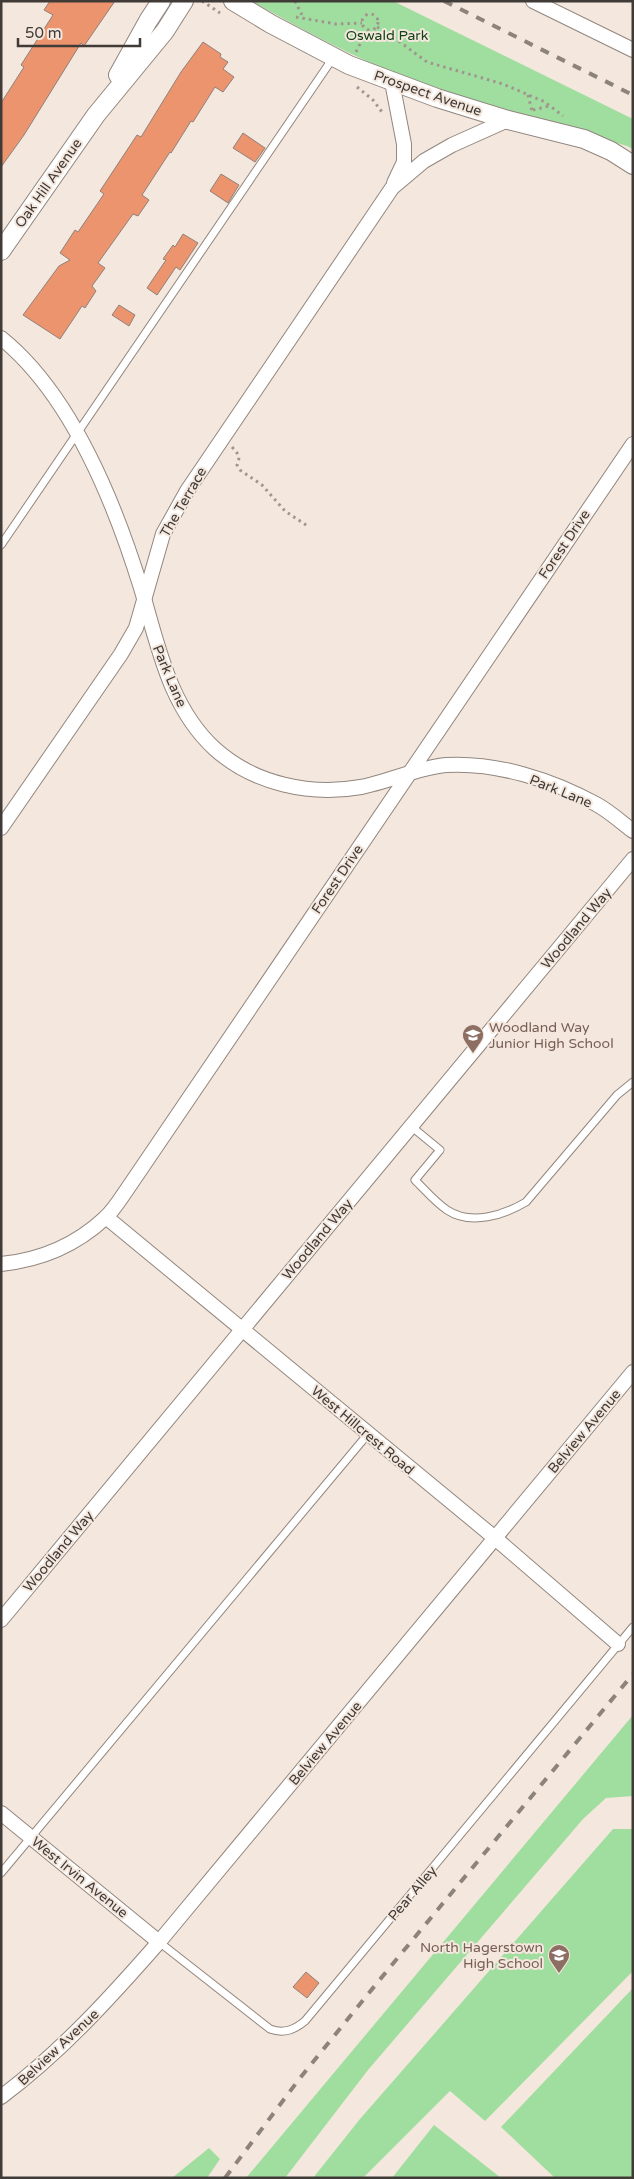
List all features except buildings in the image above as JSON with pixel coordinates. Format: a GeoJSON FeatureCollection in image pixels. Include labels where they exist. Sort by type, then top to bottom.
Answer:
{"type":"FeatureCollection","features":[{"type":"Feature","properties":{"kind":"street","name":"Oak Hill Avenue"},"geometry":{"type":"LineString","coordinates":[[96,115],[161,1]]}},
{"type":"Feature","properties":{"kind":"street","name":"Oak Hill Avenue"},"geometry":{"type":"LineString","coordinates":[[1,251],[96,115],[164,31],[184,1]]}},
{"type":"Feature","properties":{"kind":"street","name":"Prospect Avenue"},"geometry":{"type":"LineString","coordinates":[[232,1],[341,62],[392,82],[508,120],[584,139],[611,151],[633,165]]}},
{"type":"Feature","properties":{"kind":"street"},"geometry":{"type":"LineString","coordinates":[[533,1],[633,50]]}},
{"type":"Feature","properties":{"kind":"street","name":"The Terrace"},"geometry":{"type":"LineString","coordinates":[[1,828],[121,654],[136,628],[163,534],[187,491],[392,188],[404,162],[404,144],[392,82]]}},
{"type":"Feature","properties":{"kind":"street","name":"The Terrace"},"geometry":{"type":"LineString","coordinates":[[392,188],[424,161],[452,145],[508,120]]}},
{"type":"Feature","properties":{"kind":"street","name":"Park Lane"},"geometry":{"type":"LineString","coordinates":[[1,338],[34,370],[52,393],[77,433],[122,530],[162,662],[174,691],[192,723],[215,749],[245,770],[280,785],[302,790],[361,787],[444,765],[484,767],[518,774],[561,787],[597,805],[633,831]]}},
{"type":"Feature","properties":{"kind":"street","name":"Forest Drive"},"geometry":{"type":"LineString","coordinates":[[1,1264],[24,1262],[73,1244],[106,1217],[128,1188],[633,444]]}},
{"type":"Feature","properties":{"kind":"street","name":"Woodland Way"},"geometry":{"type":"LineString","coordinates":[[1,1620],[633,859]]}},
{"type":"Feature","properties":{"kind":"street","name":"West Hillcrest Road"},"geometry":{"type":"LineString","coordinates":[[106,1217],[495,1538],[618,1644]]}},
{"type":"Feature","properties":{"kind":"street","name":"Belview Avenue"},"geometry":{"type":"LineString","coordinates":[[1,2097],[53,2055],[96,2014],[159,1942],[633,1372]]}},
{"type":"Feature","properties":{"kind":"street","name":"West Irvin Avenue"},"geometry":{"type":"LineString","coordinates":[[1,1813],[159,1942]]}},
{"type":"Feature","properties":{"kind":"lane"},"geometry":{"type":"LineString","coordinates":[[1,545],[77,433],[341,62]]}},
{"type":"Feature","properties":{"kind":"lane"},"geometry":{"type":"LineString","coordinates":[[412,1127],[440,1150],[415,1180],[448,1210],[463,1216],[489,1217],[509,1212],[526,1202],[617,1095],[633,1082]]}},
{"type":"Feature","properties":{"kind":"lane"},"geometry":{"type":"LineString","coordinates":[[1,1873],[368,1434]]}},
{"type":"Feature","properties":{"kind":"lane","name":"Pear Alley"},"geometry":{"type":"LineString","coordinates":[[159,1942],[261,2024],[279,2032],[296,2028],[305,2021],[633,1627]]}},
{"type":"Feature","properties":{"kind":"path"},"geometry":{"type":"LineString","coordinates":[[296,1],[304,19]]}},
{"type":"Feature","properties":{"kind":"path"},"geometry":{"type":"LineString","coordinates":[[362,23],[365,16],[372,14],[378,19],[377,27]]}},
{"type":"Feature","properties":{"kind":"path"},"geometry":{"type":"LineString","coordinates":[[293,17],[336,24],[362,23]]}},
{"type":"Feature","properties":{"kind":"path"},"geometry":{"type":"LineString","coordinates":[[362,23],[367,30]]}},
{"type":"Feature","properties":{"kind":"path"},"geometry":{"type":"LineString","coordinates":[[341,62],[367,30],[377,27]]}},
{"type":"Feature","properties":{"kind":"path"},"geometry":{"type":"LineString","coordinates":[[377,27],[386,31],[427,62],[503,84],[549,106],[566,119]]}},
{"type":"Feature","properties":{"kind":"path"},"geometry":{"type":"LineString","coordinates":[[353,85],[372,100],[385,119]]}},
{"type":"Feature","properties":{"kind":"path"},"geometry":{"type":"LineString","coordinates":[[532,112],[538,108],[549,106]]}},
{"type":"Feature","properties":{"kind":"path"},"geometry":{"type":"LineString","coordinates":[[223,438],[239,454],[238,465],[240,470],[262,485],[285,511],[308,527]]}},
{"type":"Feature","properties":{"kind":"green space","name":"Oswald Park"},"geometry":{"type":"Polygon","coordinates":[[[252,1],[393,1],[633,119],[633,149],[487,106],[416,82],[344,50],[252,1]]]}},
{"type":"Feature","properties":{"kind":"green space"},"geometry":{"type":"Polygon","coordinates":[[[633,1715],[633,1796],[606,1798],[583,1819],[368,2070],[285,2178],[246,2178],[633,1715]]]}},
{"type":"Feature","properties":{"kind":"green space"},"geometry":{"type":"Polygon","coordinates":[[[613,1829],[633,1829],[633,1971],[485,2121],[450,2091],[363,2178],[313,2178],[360,2119],[613,1829]]]}},
{"type":"Feature","properties":{"kind":"green space"},"geometry":{"type":"Polygon","coordinates":[[[633,1988],[633,2178],[555,2178],[501,2127],[633,1988]]]}},
{"type":"Feature","properties":{"kind":"green space"},"geometry":{"type":"Polygon","coordinates":[[[434,2125],[501,2178],[392,2178],[434,2125]]]}},
{"type":"Feature","properties":{"kind":"green space"},"geometry":{"type":"Polygon","coordinates":[[[209,2148],[220,2159],[207,2178],[172,2178],[209,2148]]]}},
{"type":"Feature","properties":{"kind":"railway"},"geometry":{"type":"LineString","coordinates":[[444,1],[633,95]]}},
{"type":"Feature","properties":{"kind":"railway"},"geometry":{"type":"LineString","coordinates":[[225,2178],[300,2078],[633,1674]]}},
{"type":"Feature","properties":{"kind":"place","name":"Woodland Way Junior High School"},"geometry":{"type":"Point","coordinates":[473,1054]}},
{"type":"Feature","properties":{"kind":"place","name":"North Hagerstown High School"},"geometry":{"type":"Point","coordinates":[559,1974]}}]}
